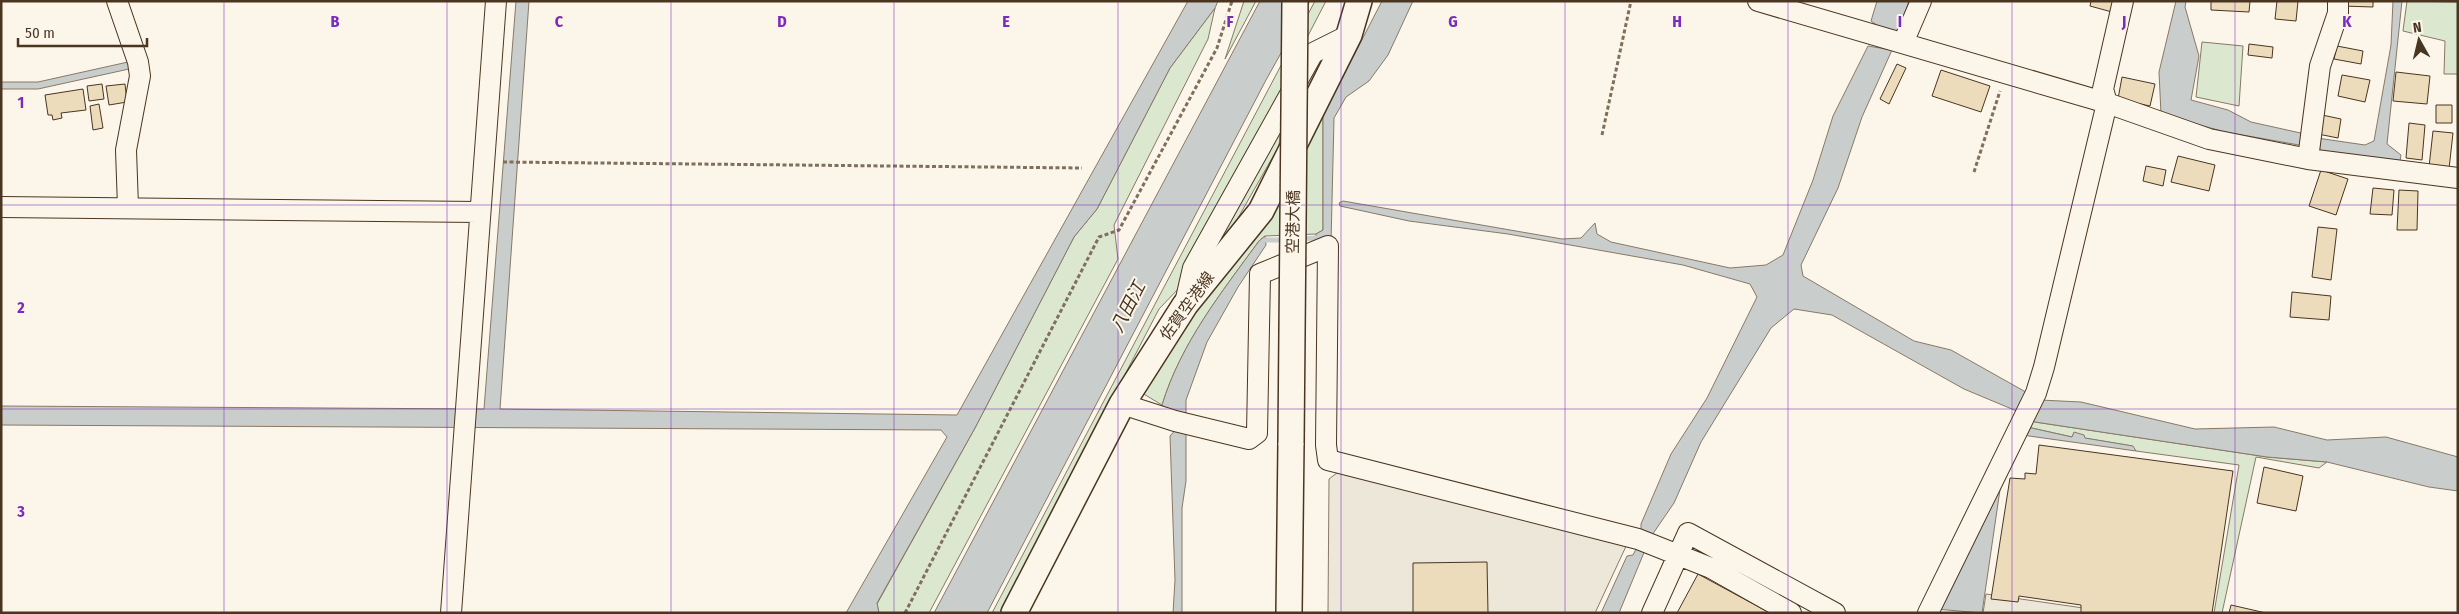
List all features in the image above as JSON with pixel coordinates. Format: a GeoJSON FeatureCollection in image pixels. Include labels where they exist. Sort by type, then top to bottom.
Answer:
{"type":"FeatureCollection","features":[{"type":"Feature","properties":{"kind":"main road","name":"空港大橋"},"geometry":{"type":"LineString","coordinates":[[1289,613],[1296,1]]}},
{"type":"Feature","properties":{"kind":"main road","name":"佐賀空港線"},"geometry":{"type":"LineString","coordinates":[[1014,613],[1122,404],[1185,305],[1260,211],[1349,35],[1359,1]]}},
{"type":"Feature","properties":{"kind":"street"},"geometry":{"type":"LineString","coordinates":[[117,1],[138,62],[140,76],[126,150],[128,207]]}},
{"type":"Feature","properties":{"kind":"street"},"geometry":{"type":"LineString","coordinates":[[451,613],[496,1]]}},
{"type":"Feature","properties":{"kind":"street"},"geometry":{"type":"LineString","coordinates":[[1758,1],[2107,103],[2209,139],[2308,159],[2458,178]]}},
{"type":"Feature","properties":{"kind":"street"},"geometry":{"type":"LineString","coordinates":[[1903,42],[1921,1]]}},
{"type":"Feature","properties":{"kind":"street"},"geometry":{"type":"LineString","coordinates":[[1928,613],[2036,393],[2044,367],[2107,103],[2103,89],[2123,1]]}},
{"type":"Feature","properties":{"kind":"street"},"geometry":{"type":"LineString","coordinates":[[2308,159],[2320,66],[2338,13],[2338,1]]}},
{"type":"Feature","properties":{"kind":"street"},"geometry":{"type":"LineString","coordinates":[[1,207],[479,212]]}},
{"type":"Feature","properties":{"kind":"street"},"geometry":{"type":"LineString","coordinates":[[1122,404],[1249,439],[1257,433],[1260,274],[1328,246],[1326,446],[1328,460],[1645,541],[1711,568],[1791,613]]}},
{"type":"Feature","properties":{"kind":"street"},"geometry":{"type":"LineString","coordinates":[[1652,613],[1688,533],[1835,613]]}},
{"type":"Feature","properties":{"kind":"path"},"geometry":{"type":"LineString","coordinates":[[905,613],[1099,237],[1119,230],[1217,48],[1232,1]]}},
{"type":"Feature","properties":{"kind":"path"},"geometry":{"type":"LineString","coordinates":[[1602,135],[1631,1]]}},
{"type":"Feature","properties":{"kind":"path"},"geometry":{"type":"LineString","coordinates":[[1974,172],[2006,73]]}},
{"type":"Feature","properties":{"kind":"path"},"geometry":{"type":"LineString","coordinates":[[498,162],[1082,168]]}},
{"type":"Feature","properties":{"kind":"green space"},"geometry":{"type":"Polygon","coordinates":[[[1244,1],[1256,1],[1225,59],[1244,1]]]}},
{"type":"Feature","properties":{"kind":"green space"},"geometry":{"type":"Polygon","coordinates":[[[1315,1],[1326,1],[1285,80],[1279,146],[1226,239],[1159,309],[1001,613],[992,613],[1315,1]]]}},
{"type":"Feature","properties":{"kind":"green space"},"geometry":{"type":"Polygon","coordinates":[[[2407,1],[2458,2],[2458,74],[2444,74],[2445,41],[2403,31],[2407,1]]]}},
{"type":"Feature","properties":{"kind":"green space"},"geometry":{"type":"Polygon","coordinates":[[[1215,8],[1208,39],[1114,225],[1118,259],[929,613],[879,613],[877,604],[975,428],[1074,237],[1097,209],[1170,68],[1215,8]]]}},
{"type":"Feature","properties":{"kind":"green space"},"geometry":{"type":"Polygon","coordinates":[[[2202,42],[2243,46],[2239,106],[2196,97],[2202,42]]]}},
{"type":"Feature","properties":{"kind":"green space"},"geometry":{"type":"Polygon","coordinates":[[[1323,115],[1323,230],[1316,234],[1265,236],[1259,241],[1203,319],[1180,361],[1162,405],[1142,393],[1323,115]]]}},
{"type":"Feature","properties":{"kind":"green space"},"geometry":{"type":"Polygon","coordinates":[[[2029,418],[2035,422],[2267,457],[2327,462],[2319,468],[2256,457],[2222,613],[2214,613],[2239,465],[2136,451],[2132,446],[2084,438],[2074,433],[2072,437],[2027,427],[2029,418]]]}},
{"type":"Feature","properties":{"kind":"shaded area"},"geometry":{"type":"Polygon","coordinates":[[[1341,470],[1628,542],[1595,613],[1328,613],[1329,479],[1341,470]]]}},
{"type":"Feature","properties":{"kind":"shaded area"},"geometry":{"type":"Polygon","coordinates":[[[1986,594],[2118,613],[1983,613],[1986,594]]]}},
{"type":"Feature","properties":{"kind":"water"},"geometry":{"type":"Polygon","coordinates":[[[516,1],[529,1],[500,409],[957,415],[1188,1],[1218,1],[1215,8],[1170,68],[1097,209],[1074,237],[975,428],[877,603],[879,613],[846,613],[947,437],[941,430],[1,425],[1,406],[484,409],[516,1]]]}},
{"type":"Feature","properties":{"kind":"water","name":"八田江"},"geometry":{"type":"Polygon","coordinates":[[[1260,1],[1310,1],[1266,80],[987,613],[934,613],[1260,1]]]}},
{"type":"Feature","properties":{"kind":"water"},"geometry":{"type":"Polygon","coordinates":[[[1382,1],[1413,1],[1388,55],[1369,81],[1346,97],[1334,118],[1331,243],[1316,243],[1316,234],[1323,230],[1323,115],[1382,1]]]}},
{"type":"Feature","properties":{"kind":"water"},"geometry":{"type":"Polygon","coordinates":[[[1877,1],[1909,1],[1898,33],[1884,30],[1871,21],[1877,1]]]}},
{"type":"Feature","properties":{"kind":"water"},"geometry":{"type":"Polygon","coordinates":[[[2176,1],[2186,1],[2185,7],[2199,56],[2191,100],[2228,110],[2251,122],[2305,134],[2306,138],[2299,145],[2225,132],[2161,114],[2159,72],[2176,1]]]}},
{"type":"Feature","properties":{"kind":"water"},"geometry":{"type":"Polygon","coordinates":[[[2393,1],[2402,1],[2387,144],[2401,155],[2400,161],[2334,155],[2317,149],[2317,138],[2365,145],[2374,141],[2391,45],[2393,1]]]}},
{"type":"Feature","properties":{"kind":"water"},"geometry":{"type":"Polygon","coordinates":[[[1868,46],[1892,50],[1862,117],[1838,188],[1801,265],[1803,276],[1914,341],[1951,350],[2040,400],[2081,402],[2195,429],[2274,427],[2327,440],[2386,437],[2458,457],[2458,491],[2429,487],[2327,462],[2267,457],[2035,422],[2019,412],[1964,389],[1832,315],[1794,309],[1771,328],[1701,442],[1674,503],[1650,538],[1619,613],[1601,613],[1627,556],[1633,555],[1641,539],[1641,524],[1671,454],[1707,398],[1757,297],[1750,284],[1683,265],[1508,234],[1409,221],[1340,206],[1339,203],[1343,201],[1562,239],[1581,238],[1595,223],[1597,234],[1611,242],[1730,268],[1766,265],[1783,255],[1813,180],[1833,116],[1868,46]]]}},
{"type":"Feature","properties":{"kind":"water"},"geometry":{"type":"Polygon","coordinates":[[[128,62],[129,69],[38,89],[1,89],[1,82],[38,82],[128,62]]]}},
{"type":"Feature","properties":{"kind":"water"},"geometry":{"type":"Polygon","coordinates":[[[1265,236],[1266,245],[1238,287],[1207,342],[1186,400],[1186,481],[1182,508],[1182,613],[1173,613],[1175,580],[1170,436],[1178,427],[1162,405],[1180,361],[1203,319],[1259,241],[1265,236]]]}},
{"type":"Feature","properties":{"kind":"water"},"geometry":{"type":"Polygon","coordinates":[[[2027,427],[2072,437],[2074,432],[2084,435],[2085,438],[2133,446],[2136,451],[2022,435],[2027,427]]]}},
{"type":"Feature","properties":{"kind":"water"},"geometry":{"type":"Polygon","coordinates":[[[2002,476],[1982,613],[1936,609],[2002,476]]]}},
{"type":"Feature","properties":{"kind":"building"},"geometry":{"type":"Polygon","coordinates":[[[2091,1],[2115,1],[2112,12],[2090,6],[2091,1]]]}},
{"type":"Feature","properties":{"kind":"building"},"geometry":{"type":"Polygon","coordinates":[[[2211,1],[2250,1],[2249,12],[2211,10],[2211,1]]]}},
{"type":"Feature","properties":{"kind":"building"},"geometry":{"type":"Polygon","coordinates":[[[2277,1],[2298,1],[2296,21],[2275,19],[2277,1]]]}},
{"type":"Feature","properties":{"kind":"building"},"geometry":{"type":"Polygon","coordinates":[[[2342,1],[2373,1],[2373,7],[2342,6],[2342,1]]]}},
{"type":"Feature","properties":{"kind":"building"},"geometry":{"type":"Polygon","coordinates":[[[2249,44],[2273,47],[2272,58],[2248,55],[2249,44]]]}},
{"type":"Feature","properties":{"kind":"building"},"geometry":{"type":"Polygon","coordinates":[[[2337,46],[2363,51],[2361,64],[2334,59],[2337,46]]]}},
{"type":"Feature","properties":{"kind":"building"},"geometry":{"type":"Polygon","coordinates":[[[1897,64],[1906,68],[1889,104],[1880,99],[1897,64]]]}},
{"type":"Feature","properties":{"kind":"building"},"geometry":{"type":"Polygon","coordinates":[[[1941,70],[1990,86],[1981,112],[1932,96],[1941,70]]]}},
{"type":"Feature","properties":{"kind":"building"},"geometry":{"type":"Polygon","coordinates":[[[2396,72],[2430,76],[2427,104],[2393,101],[2396,72]]]}},
{"type":"Feature","properties":{"kind":"building"},"geometry":{"type":"Polygon","coordinates":[[[2342,75],[2370,80],[2365,102],[2338,96],[2342,75]]]}},
{"type":"Feature","properties":{"kind":"building"},"geometry":{"type":"Polygon","coordinates":[[[2122,77],[2155,84],[2150,106],[2118,99],[2122,77]]]}},
{"type":"Feature","properties":{"kind":"building"},"geometry":{"type":"Polygon","coordinates":[[[102,84],[104,99],[89,101],[87,86],[102,84]]]}},
{"type":"Feature","properties":{"kind":"building"},"geometry":{"type":"Polygon","coordinates":[[[125,84],[127,102],[109,105],[106,86],[125,84]]]}},
{"type":"Feature","properties":{"kind":"building"},"geometry":{"type":"Polygon","coordinates":[[[83,89],[86,110],[61,113],[62,118],[53,120],[52,115],[48,115],[45,95],[83,89]]]}},
{"type":"Feature","properties":{"kind":"building"},"geometry":{"type":"Polygon","coordinates":[[[99,104],[103,128],[93,130],[90,106],[99,104]]]}},
{"type":"Feature","properties":{"kind":"building"},"geometry":{"type":"Polygon","coordinates":[[[2436,105],[2452,105],[2452,123],[2436,123],[2436,105]]]}},
{"type":"Feature","properties":{"kind":"building"},"geometry":{"type":"Polygon","coordinates":[[[2322,115],[2341,119],[2338,138],[2318,134],[2322,115]]]}},
{"type":"Feature","properties":{"kind":"building"},"geometry":{"type":"Polygon","coordinates":[[[2409,123],[2425,125],[2422,160],[2406,158],[2409,123]]]}},
{"type":"Feature","properties":{"kind":"building"},"geometry":{"type":"Polygon","coordinates":[[[2433,131],[2453,133],[2449,169],[2429,167],[2433,131]]]}},
{"type":"Feature","properties":{"kind":"building"},"geometry":{"type":"Polygon","coordinates":[[[2178,156],[2215,165],[2209,191],[2171,182],[2178,156]]]}},
{"type":"Feature","properties":{"kind":"building"},"geometry":{"type":"Polygon","coordinates":[[[2146,166],[2166,170],[2163,186],[2143,181],[2146,166]]]}},
{"type":"Feature","properties":{"kind":"building"},"geometry":{"type":"Polygon","coordinates":[[[2321,170],[2348,179],[2336,215],[2309,206],[2321,170]]]}},
{"type":"Feature","properties":{"kind":"building"},"geometry":{"type":"Polygon","coordinates":[[[2373,188],[2394,190],[2392,215],[2370,214],[2373,188]]]}},
{"type":"Feature","properties":{"kind":"building"},"geometry":{"type":"Polygon","coordinates":[[[2399,190],[2418,191],[2417,230],[2397,230],[2399,190]]]}},
{"type":"Feature","properties":{"kind":"building"},"geometry":{"type":"Polygon","coordinates":[[[2318,227],[2337,229],[2331,280],[2312,277],[2318,227]]]}},
{"type":"Feature","properties":{"kind":"building"},"geometry":{"type":"Polygon","coordinates":[[[2292,292],[2331,296],[2329,320],[2290,317],[2292,292]]]}},
{"type":"Feature","properties":{"kind":"building"},"geometry":{"type":"Polygon","coordinates":[[[2039,445],[2233,471],[2212,613],[2081,613],[2081,605],[2019,596],[2018,602],[1991,599],[2010,478],[2025,479],[2025,473],[2036,474],[2039,445]]]}},
{"type":"Feature","properties":{"kind":"building"},"geometry":{"type":"Polygon","coordinates":[[[2264,467],[2303,476],[2296,511],[2257,503],[2264,467]]]}},
{"type":"Feature","properties":{"kind":"building"},"geometry":{"type":"Polygon","coordinates":[[[1487,562],[1488,613],[1413,613],[1413,563],[1487,562]]]}},
{"type":"Feature","properties":{"kind":"building"},"geometry":{"type":"Polygon","coordinates":[[[1698,574],[1770,613],[1677,613],[1698,574]]]}},
{"type":"Feature","properties":{"kind":"building"},"geometry":{"type":"Polygon","coordinates":[[[2231,605],[2266,613],[2229,613],[2231,605]]]}},
{"type":"Feature","properties":{"kind":"waterway"},"geometry":{"type":"LineString","coordinates":[[1299,239],[1316,238]]}},
{"type":"Feature","properties":{"kind":"waterway"},"geometry":{"type":"LineString","coordinates":[[1266,240],[1286,240]]}}]}
